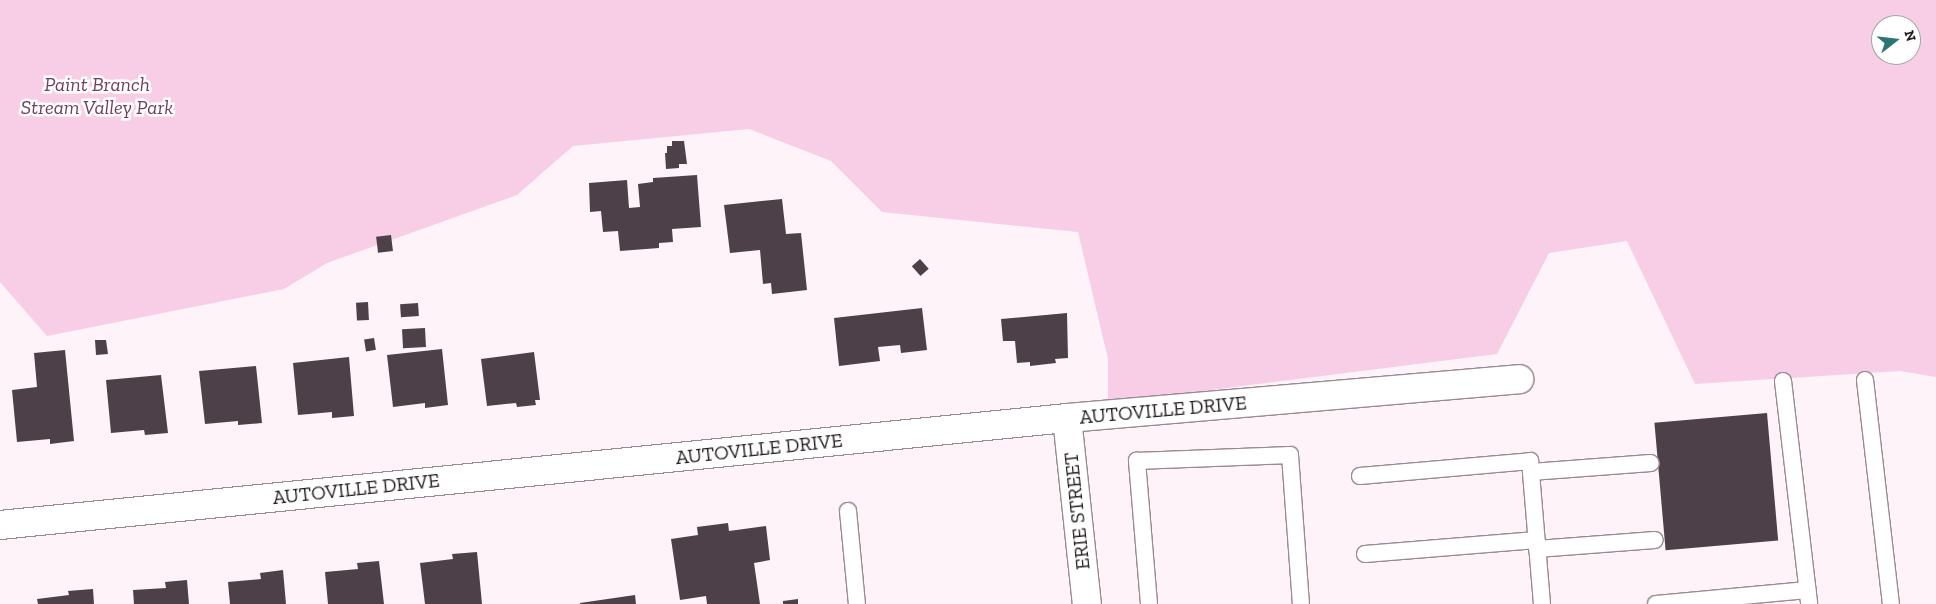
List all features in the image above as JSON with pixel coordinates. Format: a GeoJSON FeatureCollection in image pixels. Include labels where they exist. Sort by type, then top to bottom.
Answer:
{"type":"FeatureCollection","features":[{"type":"Feature","properties":{"kind":"street","name":"AUTOVILLE DRIVE"},"geometry":{"type":"LineString","coordinates":[[0,525],[1067,418],[1519,379]]}},
{"type":"Feature","properties":{"kind":"street","name":"ERIE STREET"},"geometry":{"type":"LineString","coordinates":[[1067,418],[1087,604]]}},
{"type":"Feature","properties":{"kind":"lane"},"geometry":{"type":"LineString","coordinates":[[1865,380],[1891,604]]}},
{"type":"Feature","properties":{"kind":"lane"},"geometry":{"type":"LineString","coordinates":[[1656,604],[1808,597],[1783,381]]}},
{"type":"Feature","properties":{"kind":"lane"},"geometry":{"type":"LineString","coordinates":[[1148,604],[1137,461],[1290,455],[1302,604]]}},
{"type":"Feature","properties":{"kind":"lane"},"geometry":{"type":"LineString","coordinates":[[1360,476],[1530,460],[1542,604]]}},
{"type":"Feature","properties":{"kind":"lane"},"geometry":{"type":"LineString","coordinates":[[1531,472],[1651,463]]}},
{"type":"Feature","properties":{"kind":"lane"},"geometry":{"type":"LineString","coordinates":[[848,511],[857,604]]}},
{"type":"Feature","properties":{"kind":"lane"},"geometry":{"type":"LineString","coordinates":[[1365,554],[1654,540]]}},
{"type":"Feature","properties":{"kind":"green space","name":"Paint Branch Stream Valley Park"},"geometry":{"type":"Polygon","coordinates":[[[0,0],[1936,0],[1936,377],[1900,371],[1695,384],[1627,241],[1549,253],[1497,354],[1108,403],[1108,359],[1078,232],[882,212],[831,161],[749,129],[573,146],[517,195],[327,263],[284,289],[47,336],[0,282],[0,0]]]}},
{"type":"Feature","properties":{"kind":"building"},"geometry":{"type":"Polygon","coordinates":[[[672,141],[684,141],[687,164],[679,164],[679,168],[666,169],[665,153],[667,153],[667,146],[672,146],[672,141]]]}},
{"type":"Feature","properties":{"kind":"building"},"geometry":{"type":"Polygon","coordinates":[[[697,175],[701,227],[672,229],[673,242],[659,243],[659,248],[620,251],[618,231],[603,232],[601,211],[590,212],[589,183],[627,180],[629,208],[640,207],[638,184],[653,182],[653,178],[697,175]]]}},
{"type":"Feature","properties":{"kind":"building"},"geometry":{"type":"Polygon","coordinates":[[[782,199],[786,234],[801,233],[807,290],[772,294],[771,283],[763,284],[760,250],[730,253],[724,205],[782,199]]]}},
{"type":"Feature","properties":{"kind":"building"},"geometry":{"type":"Polygon","coordinates":[[[391,235],[393,251],[378,253],[376,237],[391,235]]]}},
{"type":"Feature","properties":{"kind":"building"},"geometry":{"type":"Polygon","coordinates":[[[920,259],[929,269],[921,276],[912,266],[920,259]]]}},
{"type":"Feature","properties":{"kind":"building"},"geometry":{"type":"Polygon","coordinates":[[[368,302],[369,320],[357,321],[356,303],[368,302]]]}},
{"type":"Feature","properties":{"kind":"building"},"geometry":{"type":"Polygon","coordinates":[[[418,303],[419,316],[401,317],[400,304],[418,303]]]}},
{"type":"Feature","properties":{"kind":"building"},"geometry":{"type":"Polygon","coordinates":[[[922,308],[927,350],[901,353],[900,345],[878,347],[880,361],[839,366],[834,318],[922,308]]]}},
{"type":"Feature","properties":{"kind":"building"},"geometry":{"type":"Polygon","coordinates":[[[1067,313],[1068,358],[1055,359],[1056,363],[1030,366],[1030,362],[1017,363],[1015,341],[1003,341],[1001,319],[1067,313]]]}},
{"type":"Feature","properties":{"kind":"building"},"geometry":{"type":"Polygon","coordinates":[[[425,328],[426,347],[403,348],[402,329],[425,328]]]}},
{"type":"Feature","properties":{"kind":"building"},"geometry":{"type":"Polygon","coordinates":[[[374,338],[376,350],[366,351],[364,340],[374,338]]]}},
{"type":"Feature","properties":{"kind":"building"},"geometry":{"type":"Polygon","coordinates":[[[95,340],[106,340],[108,354],[96,355],[95,340]]]}},
{"type":"Feature","properties":{"kind":"building"},"geometry":{"type":"Polygon","coordinates":[[[442,349],[448,405],[425,408],[425,403],[393,407],[387,355],[442,349]]]}},
{"type":"Feature","properties":{"kind":"building"},"geometry":{"type":"Polygon","coordinates":[[[65,350],[74,441],[50,444],[50,439],[17,442],[12,390],[37,387],[34,353],[65,350]]]}},
{"type":"Feature","properties":{"kind":"building"},"geometry":{"type":"Polygon","coordinates":[[[534,352],[540,400],[535,400],[536,405],[517,407],[516,403],[487,406],[481,359],[534,352]]]}},
{"type":"Feature","properties":{"kind":"building"},"geometry":{"type":"Polygon","coordinates":[[[349,357],[354,416],[332,418],[332,412],[298,415],[293,363],[349,357]]]}},
{"type":"Feature","properties":{"kind":"building"},"geometry":{"type":"Polygon","coordinates":[[[256,366],[262,423],[238,425],[238,421],[205,424],[199,371],[256,366]]]}},
{"type":"Feature","properties":{"kind":"building"},"geometry":{"type":"Polygon","coordinates":[[[161,375],[168,433],[145,435],[144,430],[111,433],[106,380],[161,375]]]}},
{"type":"Feature","properties":{"kind":"building"},"geometry":{"type":"Polygon","coordinates":[[[1767,413],[1778,541],[1666,550],[1654,423],[1767,413]]]}},
{"type":"Feature","properties":{"kind":"building"},"geometry":{"type":"Polygon","coordinates":[[[728,523],[729,531],[766,526],[770,560],[754,563],[760,604],[707,604],[706,596],[680,600],[671,539],[698,535],[697,527],[728,523]]]}},
{"type":"Feature","properties":{"kind":"building"},"geometry":{"type":"Polygon","coordinates":[[[477,552],[482,604],[425,604],[420,563],[453,559],[452,554],[477,552]]]}},
{"type":"Feature","properties":{"kind":"building"},"geometry":{"type":"Polygon","coordinates":[[[379,561],[384,604],[328,604],[325,572],[358,569],[357,563],[379,561]]]}},
{"type":"Feature","properties":{"kind":"building"},"geometry":{"type":"Polygon","coordinates":[[[283,570],[286,604],[230,604],[228,582],[261,579],[260,573],[283,570]]]}},
{"type":"Feature","properties":{"kind":"building"},"geometry":{"type":"Polygon","coordinates":[[[187,580],[189,604],[134,604],[133,590],[166,588],[165,582],[187,580]]]}},
{"type":"Feature","properties":{"kind":"building"},"geometry":{"type":"Polygon","coordinates":[[[93,589],[94,604],[38,604],[37,599],[69,595],[68,591],[93,589]]]}},
{"type":"Feature","properties":{"kind":"building"},"geometry":{"type":"Polygon","coordinates":[[[635,595],[636,604],[580,604],[580,603],[635,595]]]}},
{"type":"Feature","properties":{"kind":"building"},"geometry":{"type":"Polygon","coordinates":[[[798,599],[798,604],[783,604],[783,601],[798,599]]]}}]}
